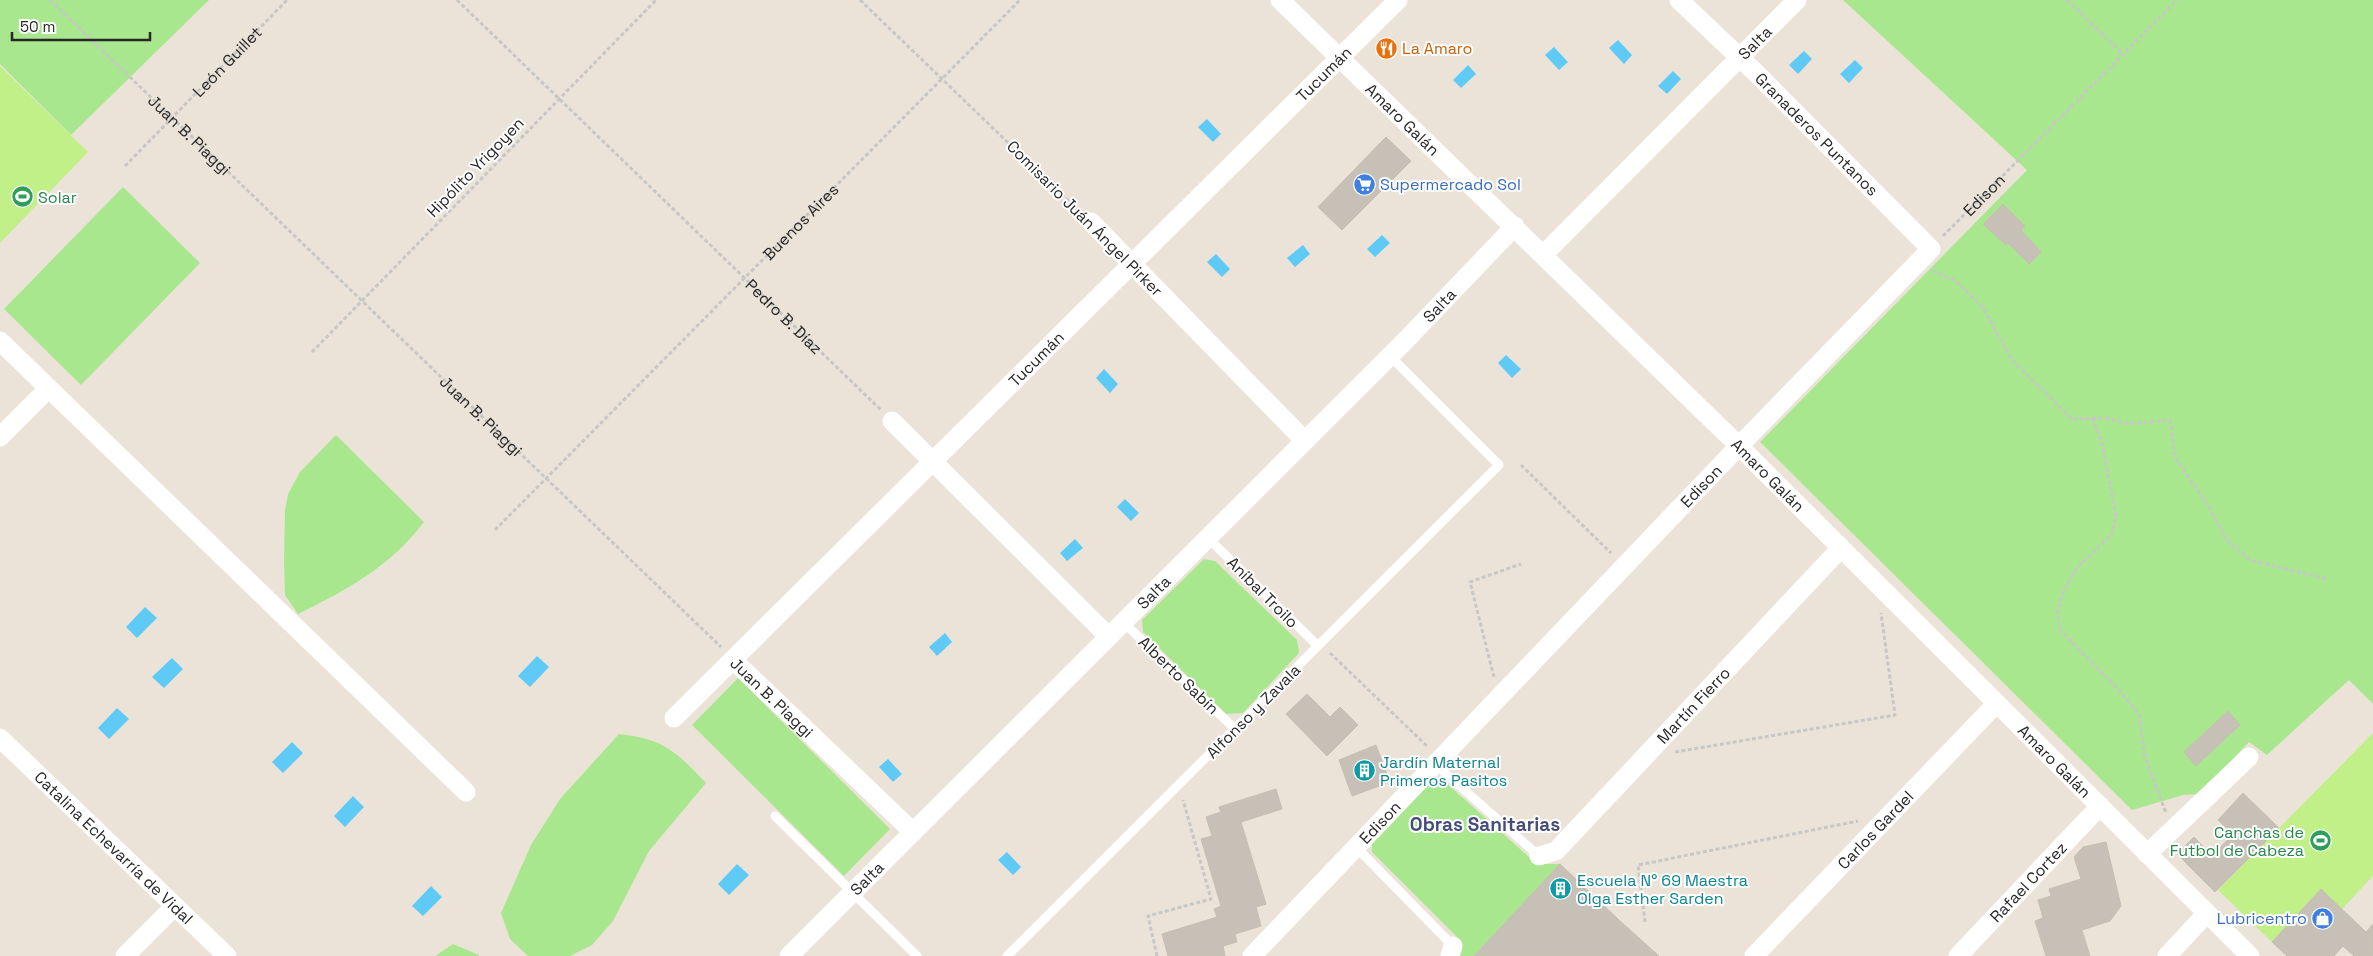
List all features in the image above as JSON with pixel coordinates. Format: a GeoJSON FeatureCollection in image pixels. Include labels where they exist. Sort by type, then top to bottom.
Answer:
{"type":"FeatureCollection","features":[{"type":"Feature","properties":{"kind":"street","name":"Amaro Galán"},"geometry":{"type":"LineString","coordinates":[[1280,0],[1339,60],[1515,226],[1739,446],[2250,956]]}},
{"type":"Feature","properties":{"kind":"street","name":"Tucumán"},"geometry":{"type":"LineString","coordinates":[[674,718],[1398,0]]}},
{"type":"Feature","properties":{"kind":"street","name":"Granaderos Puntanos"},"geometry":{"type":"LineString","coordinates":[[1679,0],[1740,58],[1931,249]]}},
{"type":"Feature","properties":{"kind":"street","name":"Salta"},"geometry":{"type":"LineString","coordinates":[[1543,255],[1797,0]]}},
{"type":"Feature","properties":{"kind":"street","name":"Comisario Juán Ángel Pirker"},"geometry":{"type":"LineString","coordinates":[[1091,222],[1305,441]]}},
{"type":"Feature","properties":{"kind":"street","name":"Salta"},"geometry":{"type":"LineString","coordinates":[[789,956],[912,831],[1390,356],[1515,226]]}},
{"type":"Feature","properties":{"kind":"street","name":"Edison"},"geometry":{"type":"LineString","coordinates":[[1252,956],[1356,847],[1433,757],[1931,249]]}},
{"type":"Feature","properties":{"kind":"street"},"geometry":{"type":"LineString","coordinates":[[0,341],[466,792]]}},
{"type":"Feature","properties":{"kind":"street"},"geometry":{"type":"LineString","coordinates":[[0,437],[48,389]]}},
{"type":"Feature","properties":{"kind":"street"},"geometry":{"type":"LineString","coordinates":[[892,421],[1108,636]]}},
{"type":"Feature","properties":{"kind":"street","name":"Martín Fierro"},"geometry":{"type":"LineString","coordinates":[[1540,856],[1556,852],[1841,548]]}},
{"type":"Feature","properties":{"kind":"street","name":"Juan B. Piaggi"},"geometry":{"type":"LineString","coordinates":[[733,660],[912,831]]}},
{"type":"Feature","properties":{"kind":"street","name":"Carlos Gardel"},"geometry":{"type":"LineString","coordinates":[[1754,956],[1996,704]]}},
{"type":"Feature","properties":{"kind":"street","name":"Catalina Echevarría de Vidal"},"geometry":{"type":"LineString","coordinates":[[0,738],[227,956]]}},
{"type":"Feature","properties":{"kind":"street"},"geometry":{"type":"LineString","coordinates":[[2147,854],[2249,757]]}},
{"type":"Feature","properties":{"kind":"street","name":"Rafael Cortez"},"geometry":{"type":"LineString","coordinates":[[1958,956],[2100,806]]}},
{"type":"Feature","properties":{"kind":"street"},"geometry":{"type":"LineString","coordinates":[[126,956],[175,906]]}},
{"type":"Feature","properties":{"kind":"street"},"geometry":{"type":"LineString","coordinates":[[2167,956],[2207,913]]}},
{"type":"Feature","properties":{"kind":"lane","name":"Alfonso y Zavala"},"geometry":{"type":"LineString","coordinates":[[1007,956],[1499,465],[1390,356]]}},
{"type":"Feature","properties":{"kind":"lane","name":"Aníbal Troilo"},"geometry":{"type":"LineString","coordinates":[[1208,538],[1318,646]]}},
{"type":"Feature","properties":{"kind":"lane","name":"Alberto Sabín"},"geometry":{"type":"LineString","coordinates":[[1123,621],[1235,728]]}},
{"type":"Feature","properties":{"kind":"lane"},"geometry":{"type":"LineString","coordinates":[[1433,757],[1540,856]]}},
{"type":"Feature","properties":{"kind":"lane"},"geometry":{"type":"LineString","coordinates":[[775,816],[917,956]]}},
{"type":"Feature","properties":{"kind":"lane"},"geometry":{"type":"LineString","coordinates":[[1356,847],[1451,951]]}},
{"type":"Feature","properties":{"kind":"path","name":"Juan B. Piaggi"},"geometry":{"type":"LineString","coordinates":[[50,0],[733,660]]}},
{"type":"Feature","properties":{"kind":"path","name":"León Guillet"},"geometry":{"type":"LineString","coordinates":[[125,166],[287,0]]}},
{"type":"Feature","properties":{"kind":"path","name":"Pedro B. Díaz"},"geometry":{"type":"LineString","coordinates":[[457,0],[892,421]]}},
{"type":"Feature","properties":{"kind":"path","name":"Hipólito Yrigoyen"},"geometry":{"type":"LineString","coordinates":[[312,352],[656,0]]}},
{"type":"Feature","properties":{"kind":"path","name":"Comisario Juán Ángel Pirker"},"geometry":{"type":"LineString","coordinates":[[860,0],[1091,222]]}},
{"type":"Feature","properties":{"kind":"path","name":"Buenos Aires"},"geometry":{"type":"LineString","coordinates":[[495,530],[1020,0]]}},
{"type":"Feature","properties":{"kind":"path"},"geometry":{"type":"LineString","coordinates":[[2068,0],[2123,54]]}},
{"type":"Feature","properties":{"kind":"path","name":"Edison"},"geometry":{"type":"LineString","coordinates":[[1931,249],[2177,0]]}},
{"type":"Feature","properties":{"kind":"path"},"geometry":{"type":"LineString","coordinates":[[1916,264],[1954,280],[1982,306],[2012,360],[2072,419],[2106,418],[2128,424],[2170,420],[2175,456],[2208,505],[2226,539],[2250,560],[2327,579]]}},
{"type":"Feature","properties":{"kind":"path"},"geometry":{"type":"LineString","coordinates":[[2092,418],[2101,439],[2116,515],[2112,534],[2076,570],[2063,592],[2057,614],[2062,631],[2119,690],[2139,714],[2145,757],[2172,830]]}},
{"type":"Feature","properties":{"kind":"path"},"geometry":{"type":"LineString","coordinates":[[1521,464],[1614,556]]}},
{"type":"Feature","properties":{"kind":"path"},"geometry":{"type":"LineString","coordinates":[[1495,680],[1470,582],[1521,564]]}},
{"type":"Feature","properties":{"kind":"path"},"geometry":{"type":"LineString","coordinates":[[1667,754],[1895,715],[1880,610]]}},
{"type":"Feature","properties":{"kind":"path"},"geometry":{"type":"LineString","coordinates":[[1330,654],[1433,757]]}},
{"type":"Feature","properties":{"kind":"path"},"geometry":{"type":"LineString","coordinates":[[1157,956],[1148,916],[1211,899],[1183,799]]}},
{"type":"Feature","properties":{"kind":"path"},"geometry":{"type":"LineString","coordinates":[[1645,922],[1638,865],[1868,819]]}},
{"type":"Feature","properties":{"kind":"green space"},"geometry":{"type":"Polygon","coordinates":[[[0,0],[209,0],[71,135],[0,64],[0,0]]]}},
{"type":"Feature","properties":{"kind":"green space"},"geometry":{"type":"Polygon","coordinates":[[[1843,0],[2373,0],[2373,704],[2349,680],[2267,755],[2249,742],[2200,794],[2183,795],[2132,810],[1760,442],[2027,170],[1843,0]]]}},
{"type":"Feature","properties":{"kind":"green space","name":"Solar"},"geometry":{"type":"Polygon","coordinates":[[[0,66],[88,152],[0,243],[0,66]]]}},
{"type":"Feature","properties":{"kind":"green space"},"geometry":{"type":"Polygon","coordinates":[[[123,187],[200,263],[81,385],[4,309],[123,187]]]}},
{"type":"Feature","properties":{"kind":"green space"},"geometry":{"type":"Polygon","coordinates":[[[336,435],[424,522],[397,552],[367,576],[334,596],[298,614],[285,595],[285,510],[288,494],[300,472],[336,435]]]}},
{"type":"Feature","properties":{"kind":"green space"},"geometry":{"type":"Polygon","coordinates":[[[1204,559],[1215,561],[1297,640],[1299,653],[1243,713],[1226,714],[1143,632],[1142,620],[1204,559]]]}},
{"type":"Feature","properties":{"kind":"green space"},"geometry":{"type":"Polygon","coordinates":[[[738,678],[890,829],[844,876],[692,725],[738,678]]]}},
{"type":"Feature","properties":{"kind":"green space","name":"Canchas de Futbol de Cabeza"},"geometry":{"type":"Polygon","coordinates":[[[2373,733],[2373,876],[2342,909],[2321,890],[2272,942],[2218,890],[2373,733]]]}},
{"type":"Feature","properties":{"kind":"green space"},"geometry":{"type":"Polygon","coordinates":[[[619,734],[648,739],[668,749],[686,763],[706,783],[649,851],[613,921],[592,945],[570,956],[528,956],[510,939],[501,913],[531,845],[560,799],[619,734]]]}},
{"type":"Feature","properties":{"kind":"green space"},"geometry":{"type":"Polygon","coordinates":[[[1443,780],[1537,864],[1560,864],[1474,956],[1459,956],[1462,942],[1372,852],[1372,843],[1430,782],[1443,780]]]}},
{"type":"Feature","properties":{"kind":"green space"},"geometry":{"type":"Polygon","coordinates":[[[453,944],[479,955],[479,956],[435,956],[453,944]]]}},
{"type":"Feature","properties":{"kind":"water"},"geometry":{"type":"Polygon","coordinates":[[[1618,40],[1632,55],[1624,64],[1609,48],[1618,40]]]}},
{"type":"Feature","properties":{"kind":"water"},"geometry":{"type":"Polygon","coordinates":[[[1554,47],[1568,62],[1559,70],[1545,55],[1554,47]]]}},
{"type":"Feature","properties":{"kind":"water"},"geometry":{"type":"Polygon","coordinates":[[[1804,51],[1812,59],[1798,74],[1789,65],[1804,51]]]}},
{"type":"Feature","properties":{"kind":"water"},"geometry":{"type":"Polygon","coordinates":[[[1855,60],[1863,68],[1849,83],[1840,74],[1855,60]]]}},
{"type":"Feature","properties":{"kind":"water"},"geometry":{"type":"Polygon","coordinates":[[[1468,65],[1476,74],[1461,88],[1453,80],[1468,65]]]}},
{"type":"Feature","properties":{"kind":"water"},"geometry":{"type":"Polygon","coordinates":[[[1673,71],[1681,79],[1667,94],[1658,86],[1673,71]]]}},
{"type":"Feature","properties":{"kind":"water"},"geometry":{"type":"Polygon","coordinates":[[[1207,119],[1221,134],[1213,142],[1198,127],[1207,119]]]}},
{"type":"Feature","properties":{"kind":"water"},"geometry":{"type":"Polygon","coordinates":[[[1382,235],[1390,243],[1375,257],[1367,249],[1382,235]]]}},
{"type":"Feature","properties":{"kind":"water"},"geometry":{"type":"Polygon","coordinates":[[[1303,245],[1310,254],[1295,267],[1287,258],[1303,245]]]}},
{"type":"Feature","properties":{"kind":"water"},"geometry":{"type":"Polygon","coordinates":[[[1216,254],[1230,269],[1222,277],[1207,262],[1216,254]]]}},
{"type":"Feature","properties":{"kind":"water"},"geometry":{"type":"Polygon","coordinates":[[[1506,355],[1521,369],[1512,378],[1498,363],[1506,355]]]}},
{"type":"Feature","properties":{"kind":"water"},"geometry":{"type":"Polygon","coordinates":[[[1104,369],[1118,384],[1110,393],[1096,378],[1104,369]]]}},
{"type":"Feature","properties":{"kind":"water"},"geometry":{"type":"Polygon","coordinates":[[[1125,499],[1139,513],[1131,521],[1117,507],[1125,499]]]}},
{"type":"Feature","properties":{"kind":"water"},"geometry":{"type":"Polygon","coordinates":[[[1075,539],[1083,548],[1067,561],[1060,553],[1075,539]]]}},
{"type":"Feature","properties":{"kind":"water"},"geometry":{"type":"Polygon","coordinates":[[[145,607],[157,618],[137,638],[126,627],[145,607]]]}},
{"type":"Feature","properties":{"kind":"water"},"geometry":{"type":"Polygon","coordinates":[[[945,633],[952,642],[937,656],[929,647],[945,633]]]}},
{"type":"Feature","properties":{"kind":"water"},"geometry":{"type":"Polygon","coordinates":[[[537,656],[549,667],[530,687],[518,676],[537,656]]]}},
{"type":"Feature","properties":{"kind":"water"},"geometry":{"type":"Polygon","coordinates":[[[172,658],[183,669],[164,688],[152,677],[172,658]]]}},
{"type":"Feature","properties":{"kind":"water"},"geometry":{"type":"Polygon","coordinates":[[[117,708],[129,719],[109,739],[98,728],[117,708]]]}},
{"type":"Feature","properties":{"kind":"water"},"geometry":{"type":"Polygon","coordinates":[[[292,742],[303,753],[283,773],[272,762],[292,742]]]}},
{"type":"Feature","properties":{"kind":"water"},"geometry":{"type":"Polygon","coordinates":[[[888,759],[902,774],[893,782],[879,767],[888,759]]]}},
{"type":"Feature","properties":{"kind":"water"},"geometry":{"type":"Polygon","coordinates":[[[353,796],[364,807],[345,827],[334,816],[353,796]]]}},
{"type":"Feature","properties":{"kind":"water"},"geometry":{"type":"Polygon","coordinates":[[[1007,852],[1021,867],[1013,875],[998,860],[1007,852]]]}},
{"type":"Feature","properties":{"kind":"water"},"geometry":{"type":"Polygon","coordinates":[[[737,864],[749,875],[729,895],[718,884],[737,864]]]}},
{"type":"Feature","properties":{"kind":"water"},"geometry":{"type":"Polygon","coordinates":[[[431,886],[442,897],[423,916],[412,906],[431,886]]]}},
{"type":"Feature","properties":{"kind":"building","name":"Supermercado Sol"},"geometry":{"type":"Polygon","coordinates":[[[1386,137],[1411,161],[1342,230],[1318,207],[1386,137]]]}},
{"type":"Feature","properties":{"kind":"building"},"geometry":{"type":"Polygon","coordinates":[[[2003,204],[2025,226],[2021,230],[2041,252],[2029,264],[2008,243],[2006,245],[1983,224],[2003,204]]]}},
{"type":"Feature","properties":{"kind":"building"},"geometry":{"type":"Polygon","coordinates":[[[1307,694],[1330,717],[1340,707],[1358,725],[1327,756],[1286,714],[1307,694]]]}},
{"type":"Feature","properties":{"kind":"building"},"geometry":{"type":"Polygon","coordinates":[[[2228,711],[2240,725],[2196,766],[2184,752],[2228,711]]]}},
{"type":"Feature","properties":{"kind":"building","name":"Jardín Maternal Primeros Pasitos"},"geometry":{"type":"Polygon","coordinates":[[[1376,745],[1390,782],[1352,796],[1339,760],[1376,745]]]}},
{"type":"Feature","properties":{"kind":"building"},"geometry":{"type":"Polygon","coordinates":[[[1276,789],[1282,809],[1241,822],[1266,904],[1256,907],[1261,926],[1235,934],[1237,942],[1223,946],[1225,956],[1168,956],[1162,934],[1217,917],[1214,909],[1221,906],[1201,839],[1212,836],[1206,817],[1221,812],[1219,807],[1276,789]]]}},
{"type":"Feature","properties":{"kind":"building"},"geometry":{"type":"Polygon","coordinates":[[[2243,793],[2279,828],[2215,892],[2177,854],[2194,837],[2212,856],[2233,834],[2218,820],[2243,793]]]}},
{"type":"Feature","properties":{"kind":"building"},"geometry":{"type":"Polygon","coordinates":[[[2106,842],[2121,906],[2110,921],[2082,930],[2090,956],[2046,956],[2035,921],[2043,918],[2038,900],[2051,896],[2049,889],[2081,879],[2074,857],[2083,847],[2106,842]]]}},
{"type":"Feature","properties":{"kind":"building","name":"Escuela N° 69 Maestra Olga Esther Sarden"},"geometry":{"type":"Polygon","coordinates":[[[1560,864],[1619,920],[1659,956],[1474,956],[1560,864]]]}},
{"type":"Feature","properties":{"kind":"building","name":"Lubricentro"},"geometry":{"type":"Polygon","coordinates":[[[2321,889],[2366,932],[2373,924],[2373,956],[2354,956],[2343,946],[2334,956],[2287,956],[2272,942],[2321,889]]]}},
{"type":"Feature","properties":{"kind":"place","name":"La Amaro"},"geometry":{"type":"Point","coordinates":[1386,48]}},
{"type":"Feature","properties":{"kind":"place","name":"Supermercado Sol"},"geometry":{"type":"Point","coordinates":[1364,184]}},
{"type":"Feature","properties":{"kind":"place","name":"Solar"},"geometry":{"type":"Point","coordinates":[22,197]}},
{"type":"Feature","properties":{"kind":"place","name":"Jardín Maternal Primeros Pasitos"},"geometry":{"type":"Point","coordinates":[1364,771]}},
{"type":"Feature","properties":{"kind":"place","name":"Canchas de Futbol de Cabeza"},"geometry":{"type":"Point","coordinates":[2320,841]}},
{"type":"Feature","properties":{"kind":"place","name":"Escuela N° 69 Maestra Olga Esther Sarden"},"geometry":{"type":"Point","coordinates":[1561,889]}},
{"type":"Feature","properties":{"kind":"place","name":"Lubricentro"},"geometry":{"type":"Point","coordinates":[2323,918]}},
{"type":"Feature","properties":{"kind":"district","name":"Obras Sanitarias"},"geometry":{"type":"Point","coordinates":[1485,824]}}]}
